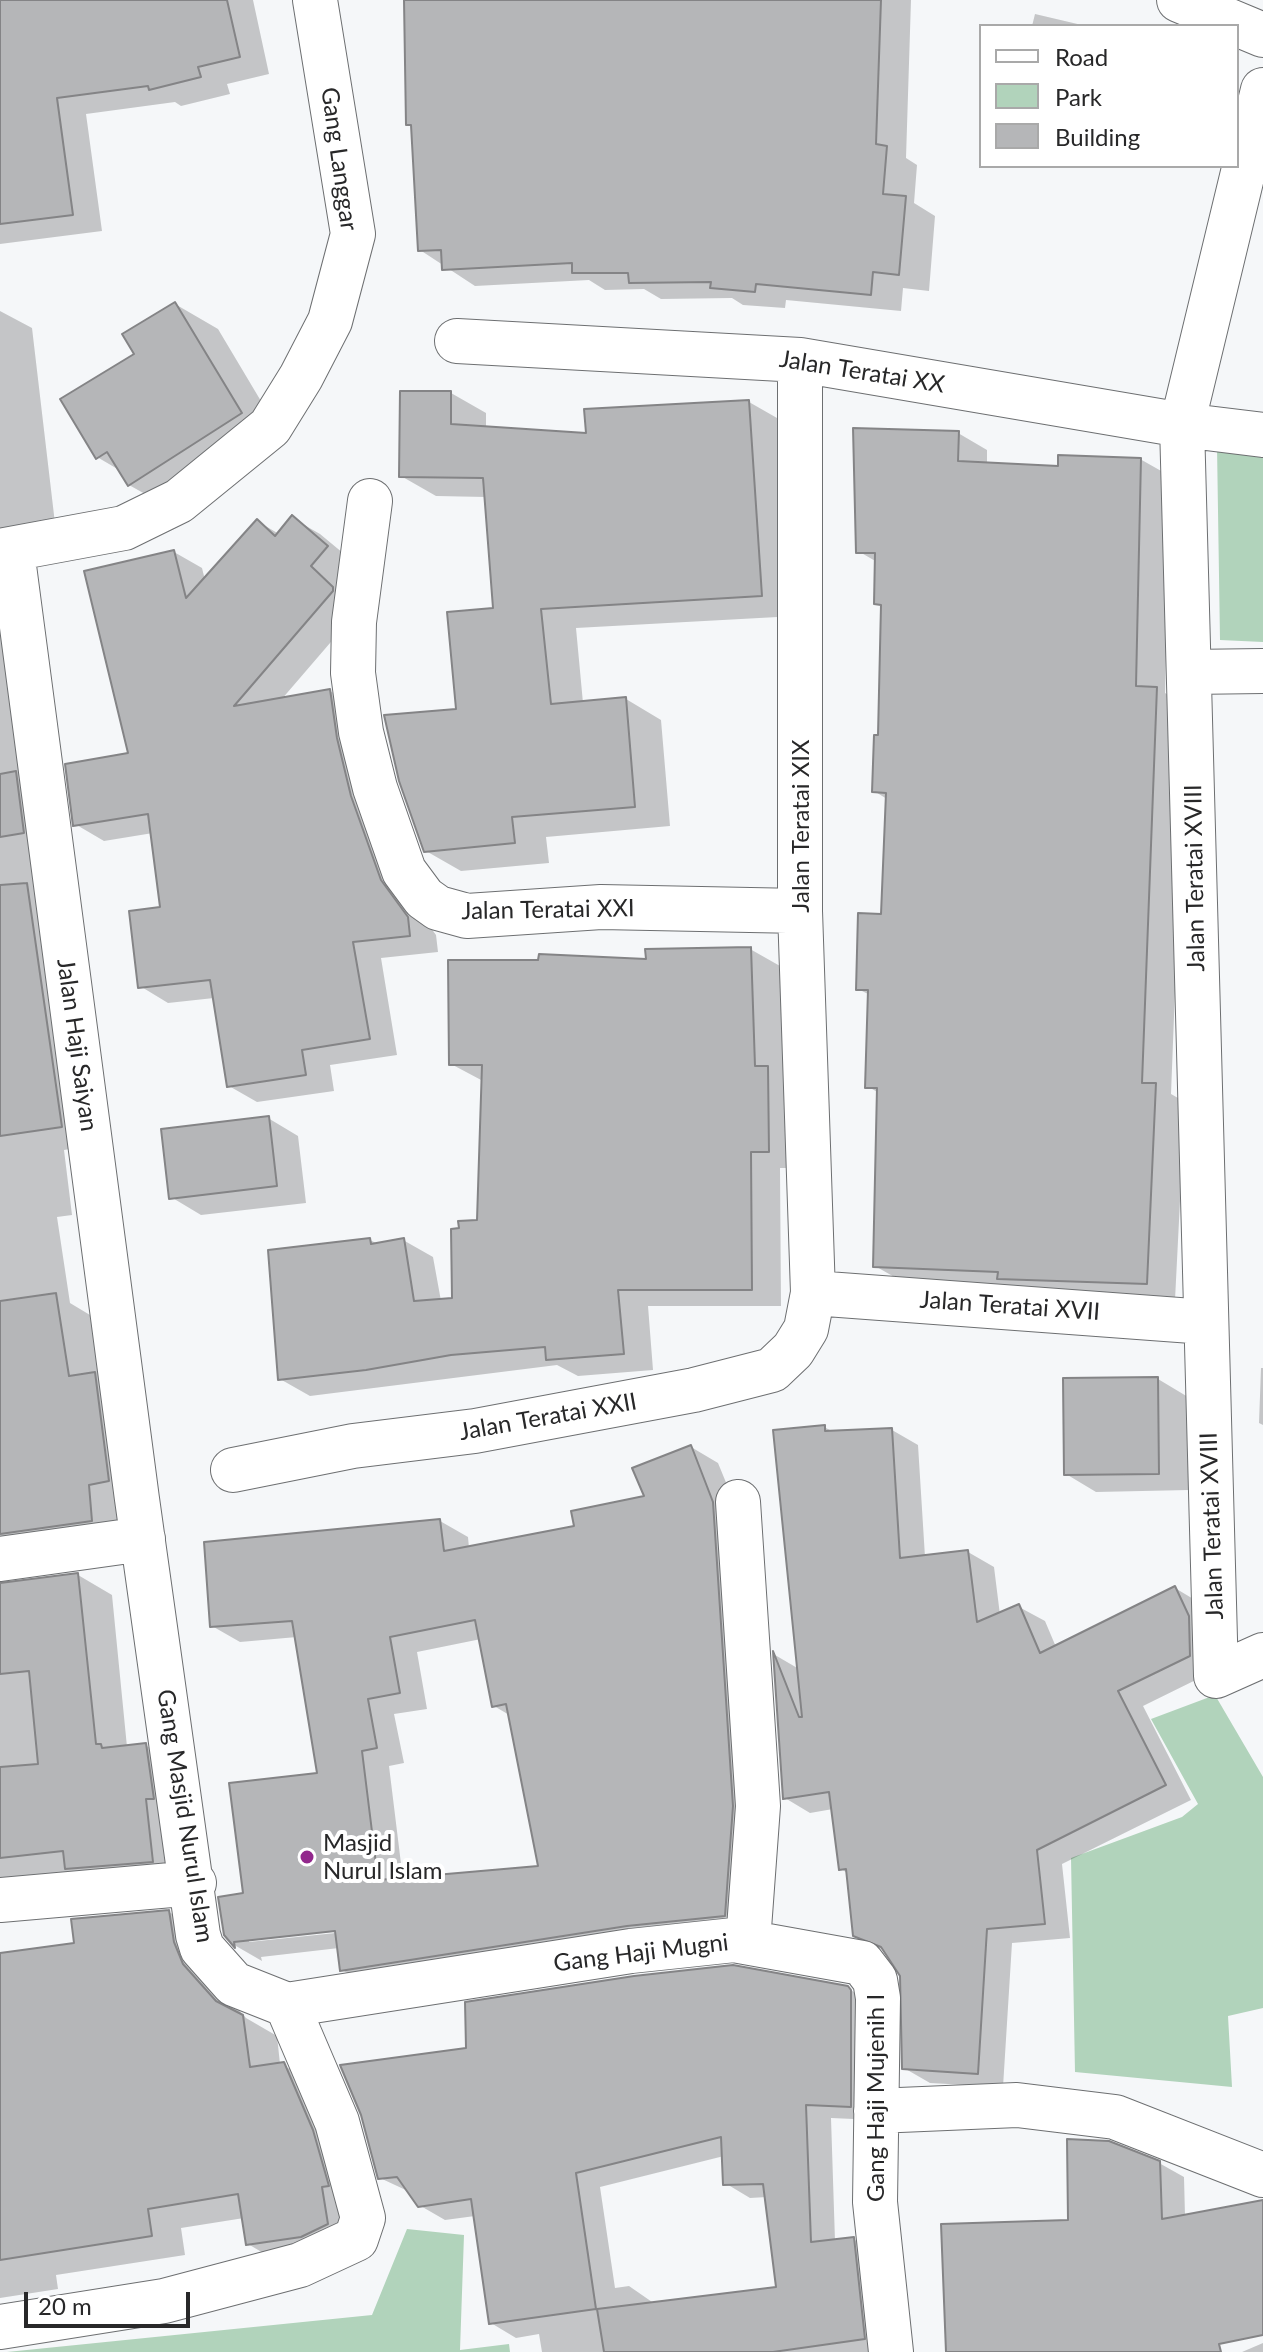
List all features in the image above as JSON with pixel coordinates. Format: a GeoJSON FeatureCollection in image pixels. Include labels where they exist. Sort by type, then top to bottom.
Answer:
{"type":"FeatureCollection","features":[{"type":"Feature","properties":{"kind":"street","name":"Gang Langgar"},"geometry":{"type":"LineString","coordinates":[[6,551],[124,528],[179,501],[270,427],[301,377],[330,321],[353,234],[315,0]]}},
{"type":"Feature","properties":{"kind":"street"},"geometry":{"type":"LineString","coordinates":[[1179,0],[1237,24]]}},
{"type":"Feature","properties":{"kind":"street"},"geometry":{"type":"LineString","coordinates":[[1239,25],[1263,35]]}},
{"type":"Feature","properties":{"kind":"street","name":"Jalan Teratai XVIII"},"geometry":{"type":"LineString","coordinates":[[1263,90],[1182,425],[1216,1676],[1263,1655]]}},
{"type":"Feature","properties":{"kind":"street","name":"Jalan Teratai XX"},"geometry":{"type":"LineString","coordinates":[[457,341],[800,360],[1182,425],[1263,435]]}},
{"type":"Feature","properties":{"kind":"street","name":"Jalan Teratai XIX"},"geometry":{"type":"LineString","coordinates":[[800,360],[800,911],[813,1293]]}},
{"type":"Feature","properties":{"kind":"street","name":"Jalan Teratai XXI"},"geometry":{"type":"LineString","coordinates":[[370,501],[354,622],[353,673],[361,732],[375,788],[404,871],[424,898],[438,908],[467,916],[601,907],[800,911]]}},
{"type":"Feature","properties":{"kind":"street","name":"Jalan Haji Saiyan"},"geometry":{"type":"LineString","coordinates":[[6,551],[143,1539]]}},
{"type":"Feature","properties":{"kind":"street"},"geometry":{"type":"LineString","coordinates":[[1189,672],[1263,671]]}},
{"type":"Feature","properties":{"kind":"street","name":"Jalan Teratai XVII"},"geometry":{"type":"LineString","coordinates":[[813,1293],[1206,1322]]}},
{"type":"Feature","properties":{"kind":"street","name":"Jalan Teratai XXII"},"geometry":{"type":"LineString","coordinates":[[233,1470],[353,1446],[475,1431],[596,1410],[772,1370],[793,1350],[806,1329],[813,1293]]}},
{"type":"Feature","properties":{"kind":"street","name":"Gang Haji Mugni"},"geometry":{"type":"LineString","coordinates":[[287,2005],[631,1951],[734,1940],[748,1942],[758,1806],[738,1502]]}},
{"type":"Feature","properties":{"kind":"street"},"geometry":{"type":"LineString","coordinates":[[0,1559],[143,1539]]}},
{"type":"Feature","properties":{"kind":"street","name":"Gang Masjid Nurul Islam"},"geometry":{"type":"LineString","coordinates":[[143,1539],[202,1948],[234,1984],[287,2005]]}},
{"type":"Feature","properties":{"kind":"street"},"geometry":{"type":"LineString","coordinates":[[0,1900],[194,1883]]}},
{"type":"Feature","properties":{"kind":"street","name":"Gang Haji Mujenih I"},"geometry":{"type":"LineString","coordinates":[[748,1942],[862,1963],[875,1980],[879,2084],[875,2202],[891,2352]]}},
{"type":"Feature","properties":{"kind":"street"},"geometry":{"type":"LineString","coordinates":[[0,2327],[164,2301],[300,2265],[356,2239],[363,2218],[337,2122],[287,2005]]}},
{"type":"Feature","properties":{"kind":"street"},"geometry":{"type":"LineString","coordinates":[[876,2111],[1017,2105],[1115,2117],[1263,2175]]}},
{"type":"Feature","properties":{"kind":"green space"},"geometry":{"type":"Polygon","coordinates":[[[1217,446],[1263,451],[1263,642],[1220,640],[1217,446]]]}},
{"type":"Feature","properties":{"kind":"green space"},"geometry":{"type":"Polygon","coordinates":[[[1215,1695],[1263,1777],[1263,2008],[1228,2016],[1232,2087],[1075,2072],[1071,1858],[1182,1817],[1198,1804],[1151,1719],[1215,1695]]]}},
{"type":"Feature","properties":{"kind":"green space"},"geometry":{"type":"Polygon","coordinates":[[[407,2229],[464,2235],[460,2350],[509,2344],[510,2352],[7,2352],[372,2315],[407,2229]]]}},
{"type":"Feature","properties":{"kind":"building"},"geometry":{"type":"Polygon","coordinates":[[[0,0],[227,0],[240,57],[198,67],[201,77],[149,90],[148,86],[57,98],[73,215],[0,224],[0,0]]]}},
{"type":"Feature","properties":{"kind":"building"},"geometry":{"type":"Polygon","coordinates":[[[404,0],[881,0],[876,144],[887,146],[883,194],[906,196],[899,275],[873,272],[871,295],[756,284],[755,292],[710,288],[711,282],[629,283],[628,273],[572,273],[572,263],[442,270],[441,250],[418,251],[411,125],[406,125],[404,0]]]}},
{"type":"Feature","properties":{"kind":"building"},"geometry":{"type":"Polygon","coordinates":[[[175,302],[242,413],[128,486],[107,452],[96,459],[60,399],[134,354],[122,334],[175,302]]]}},
{"type":"Feature","properties":{"kind":"building"},"geometry":{"type":"Polygon","coordinates":[[[400,391],[451,391],[451,424],[586,433],[584,409],[749,400],[762,596],[541,609],[551,704],[626,697],[635,807],[512,817],[515,843],[424,852],[399,781],[384,715],[456,709],[447,612],[493,608],[483,478],[399,477],[400,391]]]}},
{"type":"Feature","properties":{"kind":"building"},"geometry":{"type":"Polygon","coordinates":[[[853,428],[959,431],[958,461],[1058,466],[1058,455],[1141,458],[1136,686],[1157,687],[1142,1083],[1156,1083],[1147,1284],[997,1279],[998,1272],[873,1267],[877,1088],[865,1088],[868,990],[856,990],[858,913],[881,914],[886,793],[872,792],[874,735],[878,735],[881,605],[874,604],[875,553],[856,553],[853,428]]]}},
{"type":"Feature","properties":{"kind":"building"},"geometry":{"type":"Polygon","coordinates":[[[292,515],[328,546],[311,566],[333,587],[333,591],[234,706],[330,689],[337,738],[351,796],[381,880],[408,917],[410,936],[353,942],[370,1039],[302,1050],[306,1075],[227,1087],[210,980],[138,988],[129,911],[160,907],[148,814],[73,826],[65,764],[128,753],[84,571],[174,550],[186,598],[257,519],[275,536],[292,515]]]}},
{"type":"Feature","properties":{"kind":"building"},"geometry":{"type":"Polygon","coordinates":[[[16,771],[24,833],[0,837],[0,774],[16,771]]]}},
{"type":"Feature","properties":{"kind":"building"},"geometry":{"type":"Polygon","coordinates":[[[27,883],[62,1127],[0,1136],[0,885],[27,883]]]}},
{"type":"Feature","properties":{"kind":"building"},"geometry":{"type":"Polygon","coordinates":[[[751,947],[755,1066],[768,1066],[769,1152],[751,1152],[752,1290],[618,1290],[624,1354],[546,1360],[545,1347],[451,1355],[366,1370],[278,1380],[268,1250],[370,1238],[371,1244],[404,1238],[414,1301],[452,1298],[451,1229],[459,1228],[458,1221],[477,1220],[482,1065],[449,1065],[448,960],[538,960],[539,954],[646,959],[645,949],[751,947]]]}},
{"type":"Feature","properties":{"kind":"building"},"geometry":{"type":"Polygon","coordinates":[[[269,1116],[277,1186],[169,1199],[161,1129],[269,1116]]]}},
{"type":"Feature","properties":{"kind":"building"},"geometry":{"type":"Polygon","coordinates":[[[56,1293],[69,1376],[95,1372],[109,1481],[89,1485],[92,1521],[0,1534],[0,1301],[56,1293]]]}},
{"type":"Feature","properties":{"kind":"building"},"geometry":{"type":"Polygon","coordinates":[[[1158,1377],[1159,1474],[1064,1475],[1063,1378],[1158,1377]]]}},
{"type":"Feature","properties":{"kind":"building"},"geometry":{"type":"Polygon","coordinates":[[[825,1425],[825,1431],[892,1428],[900,1558],[968,1550],[977,1622],[1019,1604],[1040,1653],[1175,1586],[1189,1616],[1190,1656],[1118,1691],[1166,1785],[1037,1850],[1045,1924],[987,1929],[978,2074],[902,2069],[900,1976],[881,1947],[853,1936],[846,1869],[839,1870],[829,1792],[783,1799],[773,1651],[799,1717],[802,1717],[773,1430],[825,1425]]]}},
{"type":"Feature","properties":{"kind":"building"},"geometry":{"type":"Polygon","coordinates":[[[691,1445],[713,1502],[733,1806],[725,1916],[627,1926],[340,1971],[335,1931],[234,1942],[235,1948],[224,1935],[218,1897],[243,1893],[229,1783],[317,1773],[292,1621],[210,1627],[204,1542],[440,1519],[444,1551],[574,1526],[571,1511],[644,1496],[632,1468],[691,1445]],[[475,1620],[390,1637],[400,1693],[368,1699],[377,1748],[362,1751],[378,1880],[538,1866],[506,1704],[492,1707],[475,1620]]]}},
{"type":"Feature","properties":{"kind":"building"},"geometry":{"type":"Polygon","coordinates":[[[78,1573],[96,1744],[101,1744],[102,1748],[146,1743],[154,1799],[146,1799],[153,1862],[65,1869],[63,1851],[0,1858],[0,1767],[38,1764],[29,1671],[0,1674],[0,1583],[78,1573]]]}},
{"type":"Feature","properties":{"kind":"building"},"geometry":{"type":"Polygon","coordinates":[[[169,1910],[174,1942],[183,1964],[216,2001],[243,2015],[250,2067],[284,2062],[313,2130],[329,2186],[322,2187],[328,2224],[301,2237],[246,2245],[238,2194],[148,2209],[152,2236],[0,2260],[0,1953],[74,1943],[71,1919],[169,1910]]]}},
{"type":"Feature","properties":{"kind":"building"},"geometry":{"type":"Polygon","coordinates":[[[733,1965],[848,1986],[851,1990],[851,2107],[806,2105],[811,2242],[854,2237],[865,2339],[773,2352],[604,2352],[597,2309],[776,2287],[763,2184],[723,2185],[721,2137],[576,2173],[596,2309],[489,2324],[471,2199],[418,2207],[397,2177],[378,2179],[361,2115],[340,2065],[466,2048],[465,2002],[634,1976],[733,1965]]]}},
{"type":"Feature","properties":{"kind":"building"},"geometry":{"type":"Polygon","coordinates":[[[1067,2139],[1109,2141],[1160,2161],[1162,2219],[1263,2200],[1263,2335],[1219,2344],[1221,2352],[946,2352],[941,2224],[1068,2220],[1067,2139]]]}},
{"type":"Feature","properties":{"kind":"place","name":"Masjid Nurul Islam"},"geometry":{"type":"Point","coordinates":[307,1857]}}]}
